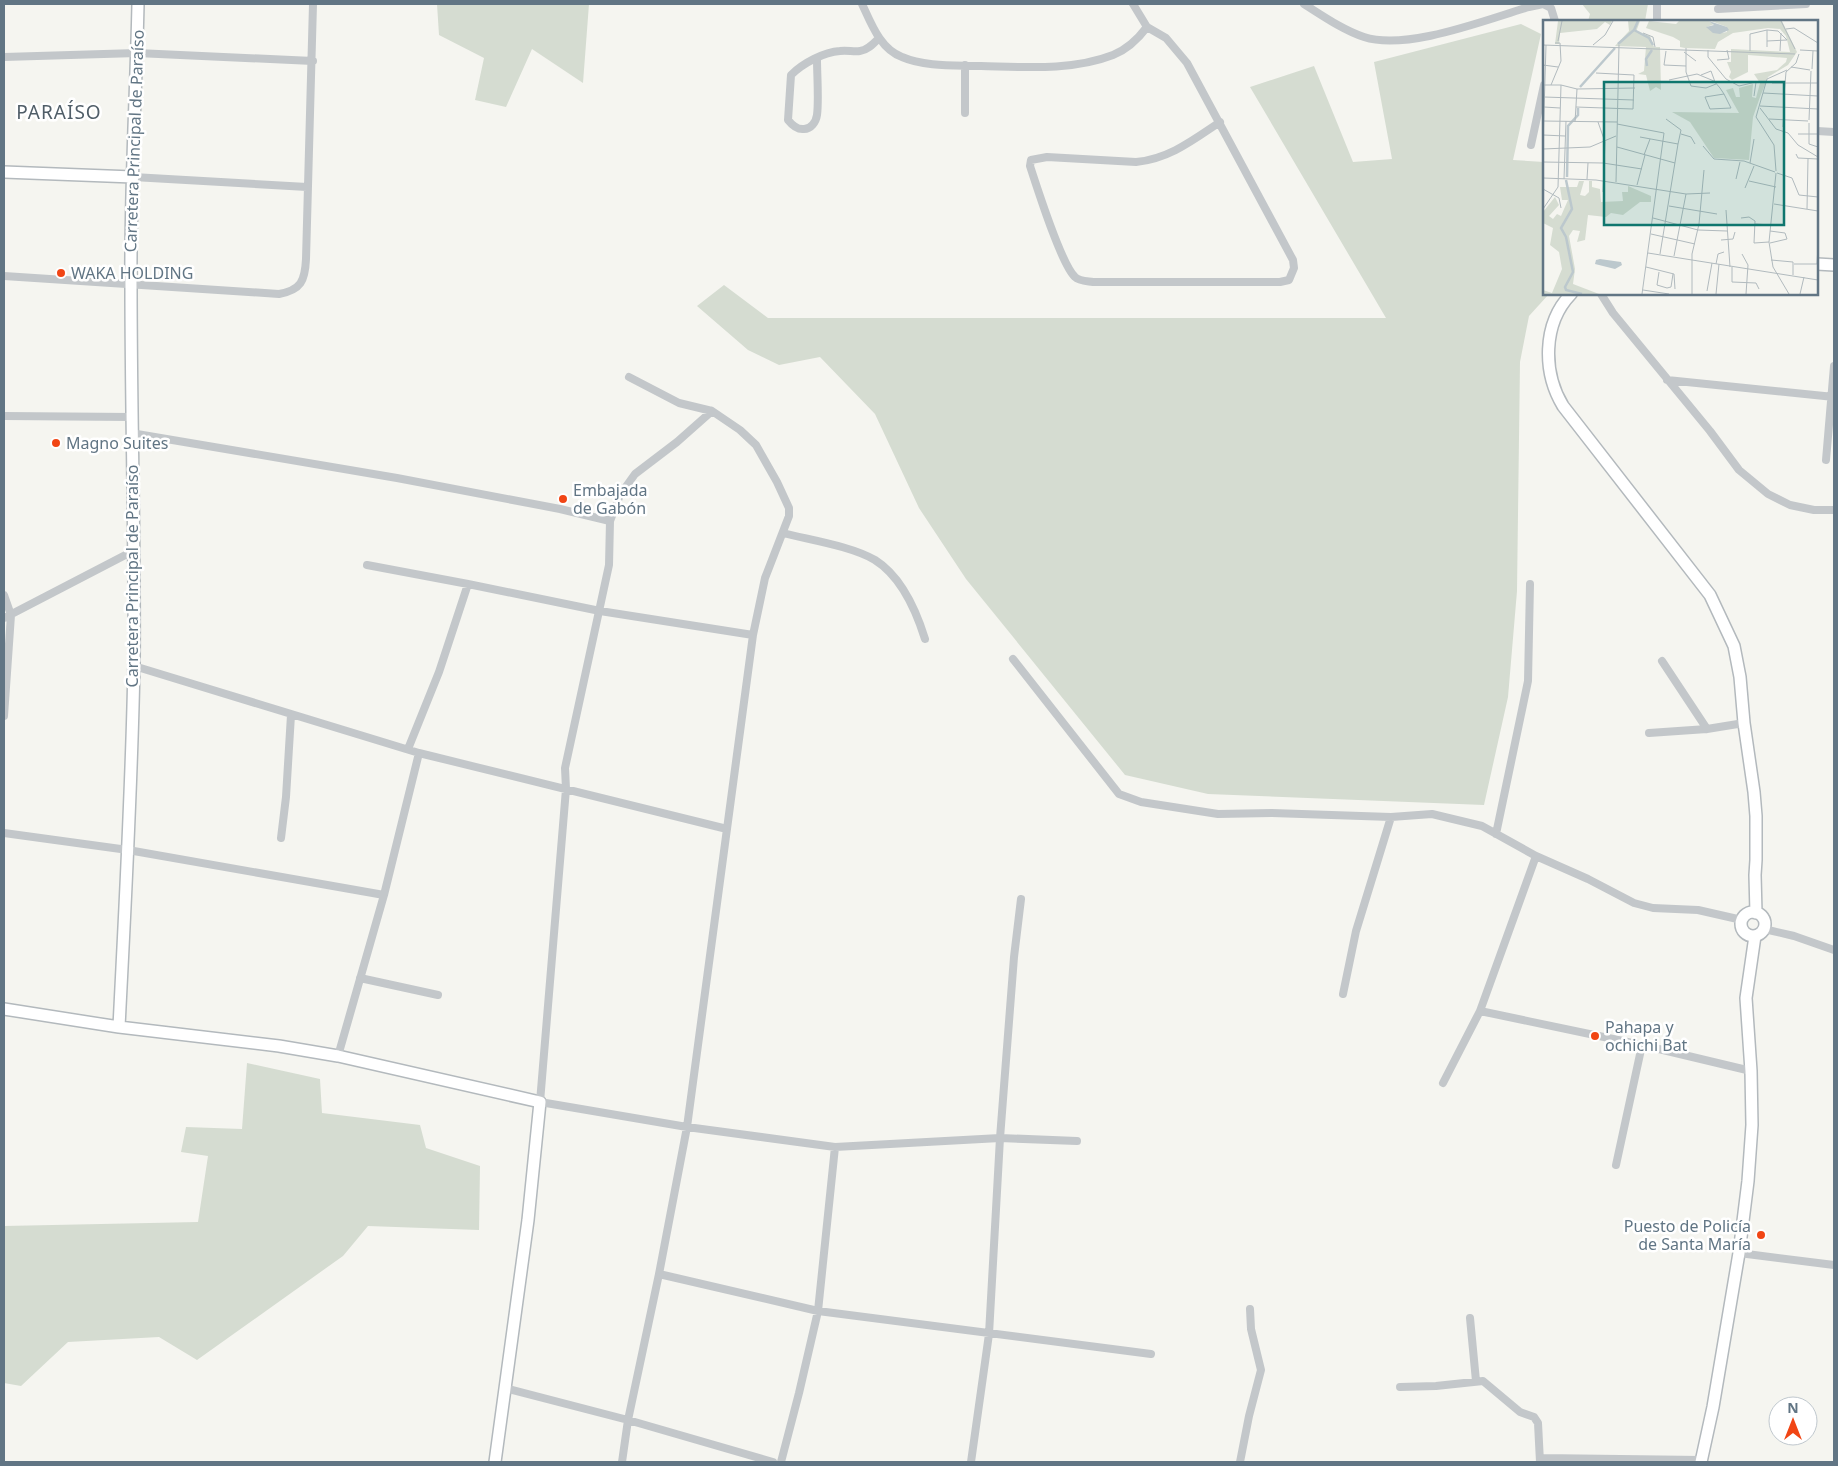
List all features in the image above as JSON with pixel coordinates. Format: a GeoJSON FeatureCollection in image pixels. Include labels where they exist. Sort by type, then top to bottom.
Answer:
{"type":"FeatureCollection","features":[{"type":"Feature","properties":{"kind":"street","name":"Carretera Principal de Paraíso"},"geometry":{"type":"LineString","coordinates":[[119,1027],[128,850],[134,666],[135,550],[131,433],[130,284],[138,4]]}},
{"type":"Feature","properties":{"kind":"street"},"geometry":{"type":"LineString","coordinates":[[4,276],[279,294],[292,292],[301,284],[305,273],[313,4]]}},
{"type":"Feature","properties":{"kind":"street"},"geometry":{"type":"LineString","coordinates":[[862,4],[879,38],[887,46],[901,57],[924,63],[965,66],[1044,67],[1084,62],[1112,55],[1130,46],[1147,27]]}},
{"type":"Feature","properties":{"kind":"street"},"geometry":{"type":"LineString","coordinates":[[1304,4],[1332,22],[1363,37],[1382,41],[1398,41],[1434,35],[1543,4],[1551,8],[1555,20]]}},
{"type":"Feature","properties":{"kind":"street"},"geometry":{"type":"LineString","coordinates":[[1656,4],[1657,20]]}},
{"type":"Feature","properties":{"kind":"street"},"geometry":{"type":"LineString","coordinates":[[1718,9],[1806,4]]}},
{"type":"Feature","properties":{"kind":"street"},"geometry":{"type":"LineString","coordinates":[[1135,5],[1147,27],[1166,38],[1187,63],[1220,122],[1293,260],[1294,268],[1289,280],[1280,282],[1093,282],[1082,281],[1075,277],[1063,258],[1030,166],[1031,160],[1047,157],[1147,161],[1163,157],[1181,149],[1220,122]]}},
{"type":"Feature","properties":{"kind":"street"},"geometry":{"type":"LineString","coordinates":[[817,59],[817,116],[806,130],[799,129],[792,126],[788,120],[791,75],[800,67],[826,53],[839,51],[860,52],[867,49],[879,38]]}},
{"type":"Feature","properties":{"kind":"street"},"geometry":{"type":"LineString","coordinates":[[4,56],[137,52],[312,61]]}},
{"type":"Feature","properties":{"kind":"street"},"geometry":{"type":"LineString","coordinates":[[964,113],[965,66]]}},
{"type":"Feature","properties":{"kind":"street"},"geometry":{"type":"LineString","coordinates":[[1531,145],[1543,90]]}},
{"type":"Feature","properties":{"kind":"street"},"geometry":{"type":"LineString","coordinates":[[1818,131],[1834,132]]}},
{"type":"Feature","properties":{"kind":"street"},"geometry":{"type":"LineString","coordinates":[[4,172],[307,187]]}},
{"type":"Feature","properties":{"kind":"street"},"geometry":{"type":"LineString","coordinates":[[1818,264],[1834,265]]}},
{"type":"Feature","properties":{"kind":"street"},"geometry":{"type":"LineString","coordinates":[[1570,295],[1557,313],[1550,340],[1549,367],[1556,394],[1563,406],[1710,594],[1734,646],[1738,660],[1756,816],[1754,875],[1756,913]]}},
{"type":"Feature","properties":{"kind":"street"},"geometry":{"type":"LineString","coordinates":[[1603,295],[1613,313],[1710,431],[1738,470],[1755,485],[1790,506],[1814,510],[1834,510]]}},
{"type":"Feature","properties":{"kind":"street"},"geometry":{"type":"LineString","coordinates":[[1826,460],[1834,397],[1834,366]]}},
{"type":"Feature","properties":{"kind":"street"},"geometry":{"type":"LineString","coordinates":[[622,1462],[628,1420],[659,1274],[687,1127],[754,635],[765,578],[789,516],[789,508],[783,493],[760,452],[756,445],[740,430],[712,411],[679,403],[629,377]]}},
{"type":"Feature","properties":{"kind":"street"},"geometry":{"type":"LineString","coordinates":[[1667,380],[1834,397]]}},
{"type":"Feature","properties":{"kind":"street"},"geometry":{"type":"LineString","coordinates":[[495,1462],[528,1220],[540,1102],[566,789],[565,768],[609,565],[610,521],[620,495],[635,474],[677,442],[712,411]]}},
{"type":"Feature","properties":{"kind":"street"},"geometry":{"type":"LineString","coordinates":[[4,416],[132,417]]}},
{"type":"Feature","properties":{"kind":"street"},"geometry":{"type":"LineString","coordinates":[[131,433],[397,478],[560,509],[610,521]]}},
{"type":"Feature","properties":{"kind":"street"},"geometry":{"type":"LineString","coordinates":[[783,533],[857,552],[874,560],[894,577],[918,617],[925,639]]}},
{"type":"Feature","properties":{"kind":"street"},"geometry":{"type":"LineString","coordinates":[[8,616],[135,550]]}},
{"type":"Feature","properties":{"kind":"street"},"geometry":{"type":"LineString","coordinates":[[367,565],[600,612],[754,635]]}},
{"type":"Feature","properties":{"kind":"street"},"geometry":{"type":"LineString","coordinates":[[408,749],[439,672],[468,584]]}},
{"type":"Feature","properties":{"kind":"street"},"geometry":{"type":"LineString","coordinates":[[1496,834],[1528,681],[1530,584]]}},
{"type":"Feature","properties":{"kind":"street"},"geometry":{"type":"LineString","coordinates":[[4,594],[8,616],[4,716]]}},
{"type":"Feature","properties":{"kind":"street"},"geometry":{"type":"LineString","coordinates":[[1013,659],[1119,794],[1141,802],[1218,814],[1272,813],[1391,817],[1432,814],[1482,826],[1536,856],[1588,879],[1634,903],[1653,908],[1698,910],[1742,920]]}},
{"type":"Feature","properties":{"kind":"street"},"geometry":{"type":"LineString","coordinates":[[1662,661],[1707,729]]}},
{"type":"Feature","properties":{"kind":"street"},"geometry":{"type":"LineString","coordinates":[[134,666],[419,753],[727,829]]}},
{"type":"Feature","properties":{"kind":"street"},"geometry":{"type":"LineString","coordinates":[[281,838],[286,797],[290,715]]}},
{"type":"Feature","properties":{"kind":"street"},"geometry":{"type":"LineString","coordinates":[[1649,733],[1707,729],[1744,723]]}},
{"type":"Feature","properties":{"kind":"street"},"geometry":{"type":"LineString","coordinates":[[338,1056],[384,894],[419,753]]}},
{"type":"Feature","properties":{"kind":"street"},"geometry":{"type":"LineString","coordinates":[[1343,994],[1356,931],[1391,817]]}},
{"type":"Feature","properties":{"kind":"street"},"geometry":{"type":"LineString","coordinates":[[4,833],[128,850],[384,894]]}},
{"type":"Feature","properties":{"kind":"street"},"geometry":{"type":"LineString","coordinates":[[1443,1083],[1480,1011],[1536,856]]}},
{"type":"Feature","properties":{"kind":"street"},"geometry":{"type":"LineString","coordinates":[[971,1462],[989,1334],[1000,1138],[1014,957],[1021,899]]}},
{"type":"Feature","properties":{"kind":"street"},"geometry":{"type":"LineString","coordinates":[[1400,1388],[1483,1380],[1520,1412],[1534,1417],[1538,1423],[1540,1460],[1701,1461],[1713,1407],[1739,1253],[1752,1125],[1751,1071],[1746,998],[1760,933],[1765,925],[1763,917],[1756,913],[1748,914],[1742,920],[1742,928],[1747,935],[1760,933],[1794,936],[1834,950]]}},
{"type":"Feature","properties":{"kind":"street"},"geometry":{"type":"LineString","coordinates":[[360,978],[438,994]]}},
{"type":"Feature","properties":{"kind":"street"},"geometry":{"type":"LineString","coordinates":[[4,1008],[119,1027],[279,1046],[338,1056],[540,1102],[687,1127],[834,1147],[1000,1138],[1077,1141]]}},
{"type":"Feature","properties":{"kind":"street"},"geometry":{"type":"LineString","coordinates":[[1480,1011],[1642,1045],[1751,1071]]}},
{"type":"Feature","properties":{"kind":"street"},"geometry":{"type":"LineString","coordinates":[[1616,1165],[1642,1045]]}},
{"type":"Feature","properties":{"kind":"street"},"geometry":{"type":"LineString","coordinates":[[781,1462],[818,1311],[834,1147]]}},
{"type":"Feature","properties":{"kind":"street"},"geometry":{"type":"LineString","coordinates":[[1739,1253],[1834,1265]]}},
{"type":"Feature","properties":{"kind":"street"},"geometry":{"type":"LineString","coordinates":[[659,1274],[818,1311],[1150,1354]]}},
{"type":"Feature","properties":{"kind":"street"},"geometry":{"type":"LineString","coordinates":[[1240,1462],[1261,1370],[1251,1329],[1250,1309]]}},
{"type":"Feature","properties":{"kind":"street"},"geometry":{"type":"LineString","coordinates":[[1470,1318],[1476,1380]]}},
{"type":"Feature","properties":{"kind":"street"},"geometry":{"type":"LineString","coordinates":[[505,1388],[628,1420],[773,1462]]}},
{"type":"Feature","properties":{"kind":"shaded area"},"geometry":{"type":"Polygon","coordinates":[[[437,4],[589,4],[583,83],[532,49],[506,107],[475,100],[484,58],[439,35],[437,4]]]}},
{"type":"Feature","properties":{"kind":"shaded area"},"geometry":{"type":"Polygon","coordinates":[[[1582,4],[1648,4],[1645,20],[1588,20],[1590,14],[1582,4]]]}},
{"type":"Feature","properties":{"kind":"shaded area"},"geometry":{"type":"Polygon","coordinates":[[[1521,24],[1541,34],[1513,160],[1543,162],[1543,295],[1548,295],[1529,316],[1520,362],[1517,591],[1508,697],[1484,805],[1208,794],[1125,775],[966,579],[919,508],[875,414],[820,357],[779,365],[748,350],[697,306],[724,285],[768,318],[1386,318],[1250,87],[1314,66],[1353,162],[1392,159],[1374,62],[1521,24]]]}},
{"type":"Feature","properties":{"kind":"shaded area"},"geometry":{"type":"Polygon","coordinates":[[[247,1063],[320,1079],[322,1113],[420,1125],[426,1148],[480,1166],[479,1230],[368,1226],[343,1256],[197,1360],[159,1337],[68,1342],[21,1386],[4,1383],[4,1226],[198,1222],[208,1156],[181,1152],[186,1127],[242,1129],[247,1063]]]}},
{"type":"Feature","properties":{"kind":"place","name":"WAKA HOLDING"},"geometry":{"type":"Point","coordinates":[61,273]}},
{"type":"Feature","properties":{"kind":"place","name":"Magno Suites"},"geometry":{"type":"Point","coordinates":[56,443]}},
{"type":"Feature","properties":{"kind":"place","name":"Embajada de Gabón"},"geometry":{"type":"Point","coordinates":[563,499]}},
{"type":"Feature","properties":{"kind":"place","name":"Pahapa y ochichi Bat"},"geometry":{"type":"Point","coordinates":[1595,1036]}},
{"type":"Feature","properties":{"kind":"place","name":"Puesto de Policía de Santa María"},"geometry":{"type":"Point","coordinates":[1761,1235]}},
{"type":"Feature","properties":{"kind":"district","name":"PARAÍSO"},"geometry":{"type":"Point","coordinates":[59,112]}}]}
